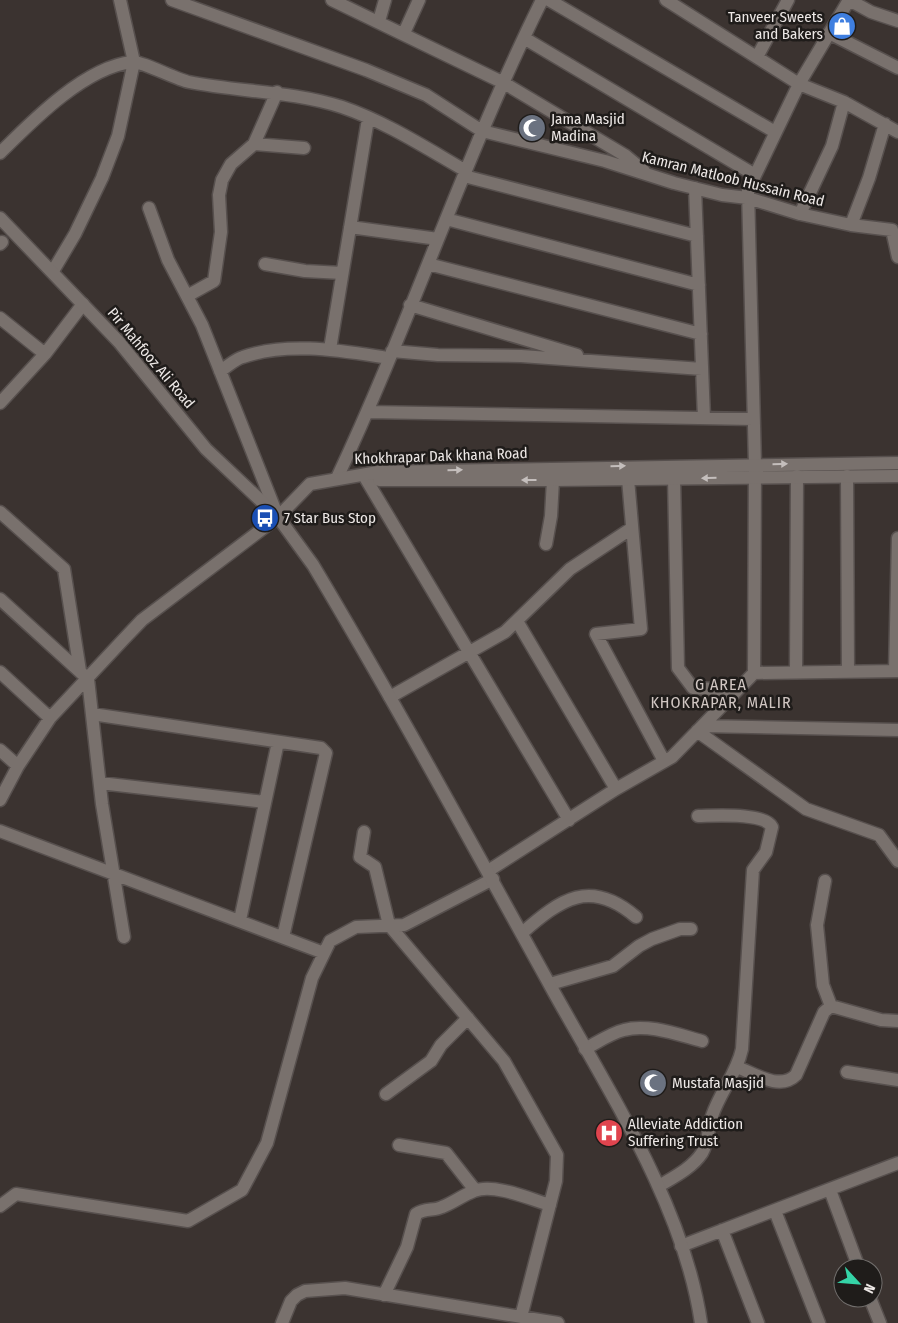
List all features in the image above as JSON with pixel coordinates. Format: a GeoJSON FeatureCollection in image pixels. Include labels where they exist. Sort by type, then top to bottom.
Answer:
{"type":"FeatureCollection","features":[{"type":"Feature","properties":{"kind":"street"},"geometry":{"type":"LineString","coordinates":[[53,271],[75,234],[105,170],[118,136],[134,62],[120,0]]}},
{"type":"Feature","properties":{"kind":"street","name":"Kamran Matloob Hussain Road"},"geometry":{"type":"LineString","coordinates":[[172,0],[366,70],[426,95],[482,131],[605,162],[722,195],[748,198],[800,214],[851,225],[892,230],[898,257]]}},
{"type":"Feature","properties":{"kind":"street"},"geometry":{"type":"LineString","coordinates":[[332,0],[380,21],[504,83],[626,156],[650,176]]}},
{"type":"Feature","properties":{"kind":"street"},"geometry":{"type":"LineString","coordinates":[[380,21],[385,0]]}},
{"type":"Feature","properties":{"kind":"street"},"geometry":{"type":"LineString","coordinates":[[404,33],[420,0]]}},
{"type":"Feature","properties":{"kind":"street"},"geometry":{"type":"LineString","coordinates":[[0,800],[18,766],[50,718],[84,675],[142,620],[278,517],[310,484],[337,478],[368,412],[482,131],[542,0]]}},
{"type":"Feature","properties":{"kind":"street"},"geometry":{"type":"LineString","coordinates":[[549,0],[776,132]]}},
{"type":"Feature","properties":{"kind":"street"},"geometry":{"type":"LineString","coordinates":[[666,0],[799,84],[844,102],[898,132]]}},
{"type":"Feature","properties":{"kind":"street"},"geometry":{"type":"LineString","coordinates":[[754,673],[754,471],[748,190],[799,84],[849,0],[871,12],[898,21]]}},
{"type":"Feature","properties":{"kind":"street"},"geometry":{"type":"LineString","coordinates":[[757,57],[785,1]]}},
{"type":"Feature","properties":{"kind":"street"},"geometry":{"type":"LineString","coordinates":[[829,33],[898,68]]}},
{"type":"Feature","properties":{"kind":"street"},"geometry":{"type":"LineString","coordinates":[[524,38],[755,175]]}},
{"type":"Feature","properties":{"kind":"street"},"geometry":{"type":"LineString","coordinates":[[0,153],[56,102],[90,77],[134,62],[188,82],[277,92],[341,107],[390,128],[465,174],[697,236]]}},
{"type":"Feature","properties":{"kind":"street"},"geometry":{"type":"LineString","coordinates":[[187,296],[214,281],[221,232],[219,195],[222,180],[231,164],[254,144],[277,92]]}},
{"type":"Feature","properties":{"kind":"street"},"geometry":{"type":"LineString","coordinates":[[800,214],[832,146],[844,102]]}},
{"type":"Feature","properties":{"kind":"street"},"geometry":{"type":"LineString","coordinates":[[330,349],[368,118]]}},
{"type":"Feature","properties":{"kind":"street"},"geometry":{"type":"LineString","coordinates":[[851,225],[869,178],[885,124]]}},
{"type":"Feature","properties":{"kind":"street"},"geometry":{"type":"LineString","coordinates":[[254,144],[304,148]]}},
{"type":"Feature","properties":{"kind":"street"},"geometry":{"type":"LineString","coordinates":[[695,188],[704,418]]}},
{"type":"Feature","properties":{"kind":"street"},"geometry":{"type":"LineString","coordinates":[[149,208],[168,260],[202,325],[266,482],[278,517],[313,565],[390,697],[522,933],[659,1186],[681,1246],[701,1323]]}},
{"type":"Feature","properties":{"kind":"street","name":"Pir Mahfooz Ali Road"},"geometry":{"type":"LineString","coordinates":[[0,218],[53,271],[119,342],[206,449],[278,517]]}},
{"type":"Feature","properties":{"kind":"street"},"geometry":{"type":"LineString","coordinates":[[446,220],[699,285]]}},
{"type":"Feature","properties":{"kind":"street"},"geometry":{"type":"LineString","coordinates":[[350,227],[438,239]]}},
{"type":"Feature","properties":{"kind":"street"},"geometry":{"type":"LineString","coordinates":[[265,264],[305,271],[342,273]]}},
{"type":"Feature","properties":{"kind":"street"},"geometry":{"type":"LineString","coordinates":[[428,264],[701,334]]}},
{"type":"Feature","properties":{"kind":"street"},"geometry":{"type":"LineString","coordinates":[[0,403],[45,354],[82,304]]}},
{"type":"Feature","properties":{"kind":"street"},"geometry":{"type":"LineString","coordinates":[[410,305],[598,362]]}},
{"type":"Feature","properties":{"kind":"street"},"geometry":{"type":"LineString","coordinates":[[0,318],[45,354]]}},
{"type":"Feature","properties":{"kind":"street"},"geometry":{"type":"LineString","coordinates":[[220,371],[241,357],[271,350],[330,349],[391,354],[484,355],[702,368]]}},
{"type":"Feature","properties":{"kind":"street"},"geometry":{"type":"LineString","coordinates":[[368,412],[753,419]]}},
{"type":"Feature","properties":{"kind":"street","name":"Khokhrapar Dak khana Road"},"geometry":{"type":"LineString","coordinates":[[337,478],[553,480],[674,478],[754,471],[898,463]]}},
{"type":"Feature","properties":{"kind":"street","name":"Khokhrapar Dak khana Road"},"geometry":{"type":"LineString","coordinates":[[337,478],[378,472],[754,471],[797,476],[898,476]]}},
{"type":"Feature","properties":{"kind":"street"},"geometry":{"type":"LineString","coordinates":[[796,672],[797,476]]}},
{"type":"Feature","properties":{"kind":"street"},"geometry":{"type":"LineString","coordinates":[[847,476],[848,672]]}},
{"type":"Feature","properties":{"kind":"street"},"geometry":{"type":"LineString","coordinates":[[674,478],[678,668],[694,688],[737,690]]}},
{"type":"Feature","properties":{"kind":"street"},"geometry":{"type":"LineString","coordinates":[[366,479],[569,820]]}},
{"type":"Feature","properties":{"kind":"street"},"geometry":{"type":"LineString","coordinates":[[628,479],[641,629],[596,634],[664,761]]}},
{"type":"Feature","properties":{"kind":"street"},"geometry":{"type":"LineString","coordinates":[[546,544],[551,516],[553,480]]}},
{"type":"Feature","properties":{"kind":"street"},"geometry":{"type":"LineString","coordinates":[[0,512],[64,569],[92,714],[100,783],[124,937]]}},
{"type":"Feature","properties":{"kind":"street"},"geometry":{"type":"LineString","coordinates":[[390,697],[505,632],[570,569],[632,528]]}},
{"type":"Feature","properties":{"kind":"street"},"geometry":{"type":"LineString","coordinates":[[0,1206],[16,1194],[188,1221],[242,1190],[267,1142],[312,978],[330,941],[356,927],[404,925],[490,875],[616,789],[672,756],[754,673],[897,671],[898,538]]}},
{"type":"Feature","properties":{"kind":"street"},"geometry":{"type":"LineString","coordinates":[[0,599],[84,675]]}},
{"type":"Feature","properties":{"kind":"street"},"geometry":{"type":"LineString","coordinates":[[517,621],[616,789]]}},
{"type":"Feature","properties":{"kind":"street"},"geometry":{"type":"LineString","coordinates":[[0,672],[50,718]]}},
{"type":"Feature","properties":{"kind":"street"},"geometry":{"type":"LineString","coordinates":[[92,714],[321,748],[326,753],[283,937]]}},
{"type":"Feature","properties":{"kind":"street"},"geometry":{"type":"LineString","coordinates":[[699,729],[898,730]]}},
{"type":"Feature","properties":{"kind":"street"},"geometry":{"type":"LineString","coordinates":[[699,729],[806,809],[879,835],[898,861]]}},
{"type":"Feature","properties":{"kind":"street"},"geometry":{"type":"LineString","coordinates":[[240,920],[278,742]]}},
{"type":"Feature","properties":{"kind":"street"},"geometry":{"type":"LineString","coordinates":[[0,750],[18,766]]}},
{"type":"Feature","properties":{"kind":"street"},"geometry":{"type":"LineString","coordinates":[[100,783],[266,802]]}},
{"type":"Feature","properties":{"kind":"street"},"geometry":{"type":"LineString","coordinates":[[659,1186],[684,1171],[701,1154],[708,1139],[712,1116],[737,1067],[742,1048],[753,870],[766,852],[772,827],[767,822],[741,816],[698,816]]}},
{"type":"Feature","properties":{"kind":"street"},"geometry":{"type":"LineString","coordinates":[[0,831],[324,953]]}},
{"type":"Feature","properties":{"kind":"street"},"geometry":{"type":"LineString","coordinates":[[364,832],[360,857],[375,867],[389,926],[504,1061],[557,1155],[556,1181],[521,1317]]}},
{"type":"Feature","properties":{"kind":"street"},"geometry":{"type":"LineString","coordinates":[[825,881],[817,925],[823,985],[831,1006]]}},
{"type":"Feature","properties":{"kind":"street"},"geometry":{"type":"LineString","coordinates":[[522,933],[551,908],[563,901],[577,898],[595,896],[610,899],[636,917]]}},
{"type":"Feature","properties":{"kind":"street"},"geometry":{"type":"LineString","coordinates":[[550,984],[613,966],[630,952],[652,939],[680,929],[691,929]]}},
{"type":"Feature","properties":{"kind":"street"},"geometry":{"type":"LineString","coordinates":[[737,1067],[780,1083],[791,1080],[796,1075],[824,1012],[831,1006]]}},
{"type":"Feature","properties":{"kind":"street"},"geometry":{"type":"LineString","coordinates":[[831,1006],[881,1020],[898,1021]]}},
{"type":"Feature","properties":{"kind":"street"},"geometry":{"type":"LineString","coordinates":[[386,1094],[431,1061],[441,1045],[468,1018]]}},
{"type":"Feature","properties":{"kind":"street"},"geometry":{"type":"LineString","coordinates":[[585,1049],[624,1030],[634,1028],[666,1032],[702,1041]]}},
{"type":"Feature","properties":{"kind":"street"},"geometry":{"type":"LineString","coordinates":[[847,1072],[898,1080]]}},
{"type":"Feature","properties":{"kind":"street"},"geometry":{"type":"LineString","coordinates":[[399,1145],[446,1153],[475,1190]]}},
{"type":"Feature","properties":{"kind":"street"},"geometry":{"type":"LineString","coordinates":[[681,1246],[898,1163]]}},
{"type":"Feature","properties":{"kind":"street"},"geometry":{"type":"LineString","coordinates":[[384,1295],[408,1247],[416,1214],[422,1210],[440,1208],[475,1190],[488,1189],[514,1194],[550,1205]]}},
{"type":"Feature","properties":{"kind":"street"},"geometry":{"type":"LineString","coordinates":[[830,1190],[855,1258]]}},
{"type":"Feature","properties":{"kind":"street"},"geometry":{"type":"LineString","coordinates":[[775,1211],[819,1323]]}},
{"type":"Feature","properties":{"kind":"street"},"geometry":{"type":"LineString","coordinates":[[722,1230],[758,1323]]}},
{"type":"Feature","properties":{"kind":"street"},"geometry":{"type":"LineString","coordinates":[[282,1323],[291,1301],[305,1291],[345,1288],[500,1318],[521,1317],[558,1323]]}},
{"type":"Feature","properties":{"kind":"street"},"geometry":{"type":"LineString","coordinates":[[874,1308],[880,1323]]}},
{"type":"Feature","properties":{"kind":"place","name":"Tanveer Sweets and Bakers"},"geometry":{"type":"Point","coordinates":[842,26]}},
{"type":"Feature","properties":{"kind":"place","name":"Jama Masjid Madina"},"geometry":{"type":"Point","coordinates":[532,128]}},
{"type":"Feature","properties":{"kind":"place","name":"7 Star Bus Stop"},"geometry":{"type":"Point","coordinates":[265,518]}},
{"type":"Feature","properties":{"kind":"place","name":"Mustafa Masjid"},"geometry":{"type":"Point","coordinates":[653,1083]}},
{"type":"Feature","properties":{"kind":"place","name":"Alleviate Addiction Suffering Trust"},"geometry":{"type":"Point","coordinates":[609,1133]}},
{"type":"Feature","properties":{"kind":"district","name":"G AREA KHOKRAPAR, MALIR"},"geometry":{"type":"Point","coordinates":[721,693]}}]}
